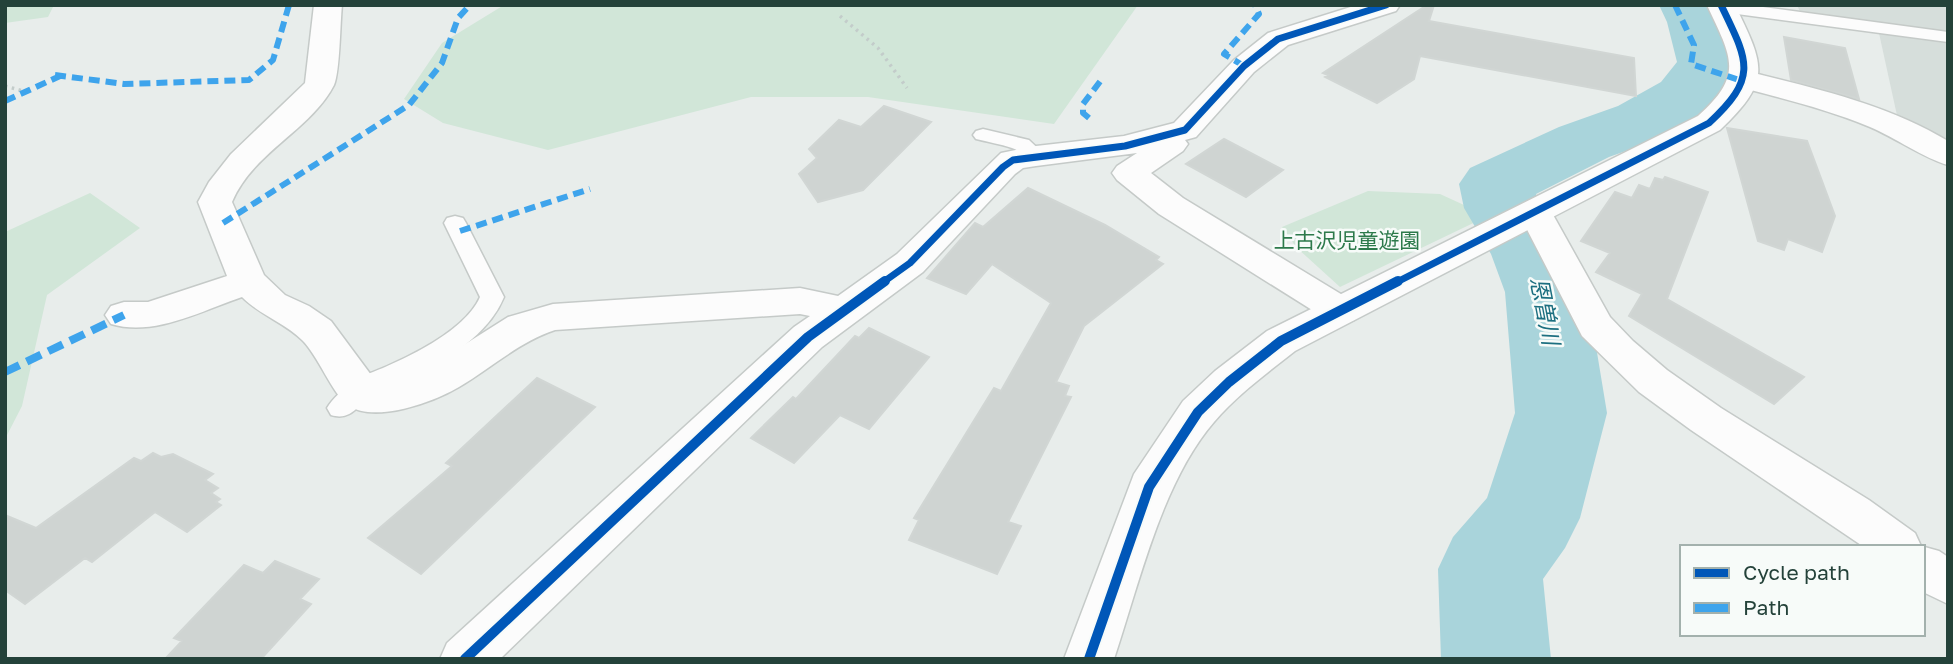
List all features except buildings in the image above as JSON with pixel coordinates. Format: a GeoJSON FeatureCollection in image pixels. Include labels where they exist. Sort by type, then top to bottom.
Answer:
{"type":"FeatureCollection","features":[{"type":"Feature","properties":{"kind":"street"},"geometry":{"type":"LineString","coordinates":[[328,5],[320,83],[311,96],[240,164],[218,191],[215,202],[248,282],[272,304],[296,315],[317,331],[353,396],[376,399],[421,387],[443,378],[522,327],[553,317],[800,301],[823,305],[839,313]]}},
{"type":"Feature","properties":{"kind":"street"},"geometry":{"type":"LineString","coordinates":[[1341,312],[1171,206],[1129,173],[1173,143],[1244,66],[1278,38],[1386,5]]}},
{"type":"Feature","properties":{"kind":"street"},"geometry":{"type":"LineString","coordinates":[[1088,659],[1149,487],[1198,412],[1229,382],[1281,341],[1709,123],[1728,107],[1746,80],[1746,64],[1741,46],[1721,6]]}},
{"type":"Feature","properties":{"kind":"street"},"geometry":{"type":"LineString","coordinates":[[1746,80],[1841,106],[1913,136],[1948,155]]}},
{"type":"Feature","properties":{"kind":"street"},"geometry":{"type":"LineString","coordinates":[[466,659],[808,337],[910,263],[1003,167],[1013,160],[1125,146],[1185,130]]}},
{"type":"Feature","properties":{"kind":"street"},"geometry":{"type":"LineString","coordinates":[[1519,220],[1596,326],[1653,381],[1706,419],[1853,513],[1896,545]]}},
{"type":"Feature","properties":{"kind":"street"},"geometry":{"type":"LineString","coordinates":[[124,315],[149,315],[248,282]]}},
{"type":"Feature","properties":{"kind":"street"},"geometry":{"type":"LineString","coordinates":[[1925,566],[1948,583]]}},
{"type":"Feature","properties":{"kind":"lane"},"geometry":{"type":"LineString","coordinates":[[1721,6],[1948,37]]}},
{"type":"Feature","properties":{"kind":"lane"},"geometry":{"type":"LineString","coordinates":[[983,135],[1022,144],[1037,156]]}},
{"type":"Feature","properties":{"kind":"lane"},"geometry":{"type":"LineString","coordinates":[[353,396],[430,358],[487,312],[492,297],[454,223]]}},
{"type":"Feature","properties":{"kind":"path"},"geometry":{"type":"LineString","coordinates":[[840,16],[859,28],[894,67],[907,88]]}},
{"type":"Feature","properties":{"kind":"path"},"geometry":{"type":"LineString","coordinates":[[5,86],[23,91]]}},
{"type":"Feature","properties":{"kind":"shaded area"},"geometry":{"type":"Polygon","coordinates":[[[1797,5],[1948,5],[1948,144],[1898,120],[1877,24],[1801,14],[1797,5]]]}},
{"type":"Feature","properties":{"kind":"green space"},"geometry":{"type":"Polygon","coordinates":[[[5,5],[54,5],[48,17],[5,23],[5,5]]]}},
{"type":"Feature","properties":{"kind":"green space"},"geometry":{"type":"Polygon","coordinates":[[[504,5],[1138,5],[1054,124],[868,97],[751,97],[548,150],[443,123],[404,99],[442,43],[504,5]]]}},
{"type":"Feature","properties":{"kind":"green space","name":"上古沢児童遊園"},"geometry":{"type":"Polygon","coordinates":[[[1368,191],[1440,194],[1488,216],[1340,287],[1296,247],[1282,227],[1368,191]]]}},
{"type":"Feature","properties":{"kind":"green space"},"geometry":{"type":"Polygon","coordinates":[[[90,193],[140,228],[47,295],[22,406],[5,439],[5,232],[90,193]]]}},
{"type":"Feature","properties":{"kind":"waterway","name":"恩曽川"},"geometry":{"type":"LineString","coordinates":[[1496,659],[1490,569],[1530,518],[1561,413],[1546,292],[1531,254],[1502,208],[1496,184],[1584,142],[1643,121],[1685,96],[1710,63],[1698,22],[1689,5]]}},
{"type":"Feature","properties":{"kind":"marked path"},"geometry":{"type":"LineString","coordinates":[[55,75],[124,84],[249,80],[273,60],[289,5]]}},
{"type":"Feature","properties":{"kind":"marked path"},"geometry":{"type":"LineString","coordinates":[[223,223],[409,105],[442,63],[458,18],[470,5]]}},
{"type":"Feature","properties":{"kind":"marked path"},"geometry":{"type":"LineString","coordinates":[[1244,66],[1224,54],[1259,14],[1255,5]]}},
{"type":"Feature","properties":{"kind":"marked path"},"geometry":{"type":"LineString","coordinates":[[1675,5],[1694,45],[1691,64],[1745,82]]}},
{"type":"Feature","properties":{"kind":"marked path"},"geometry":{"type":"LineString","coordinates":[[5,101],[60,76]]}},
{"type":"Feature","properties":{"kind":"marked path"},"geometry":{"type":"LineString","coordinates":[[1089,118],[1083,113],[1083,104],[1102,79]]}},
{"type":"Feature","properties":{"kind":"marked path"},"geometry":{"type":"LineString","coordinates":[[460,231],[590,189]]}},
{"type":"Feature","properties":{"kind":"marked path"},"geometry":{"type":"LineString","coordinates":[[5,372],[124,315]]}},
{"type":"Feature","properties":{"kind":"cycle path"},"geometry":{"type":"LineString","coordinates":[[465,659],[808,337],[910,263],[1003,167],[1013,160],[1125,146],[1185,130],[1244,66],[1278,39],[1386,5]]}},
{"type":"Feature","properties":{"kind":"cycle path"},"geometry":{"type":"LineString","coordinates":[[1089,659],[1149,487],[1198,412],[1229,382],[1281,341],[1709,123],[1737,93],[1745,68],[1738,41],[1721,5]]}}]}
